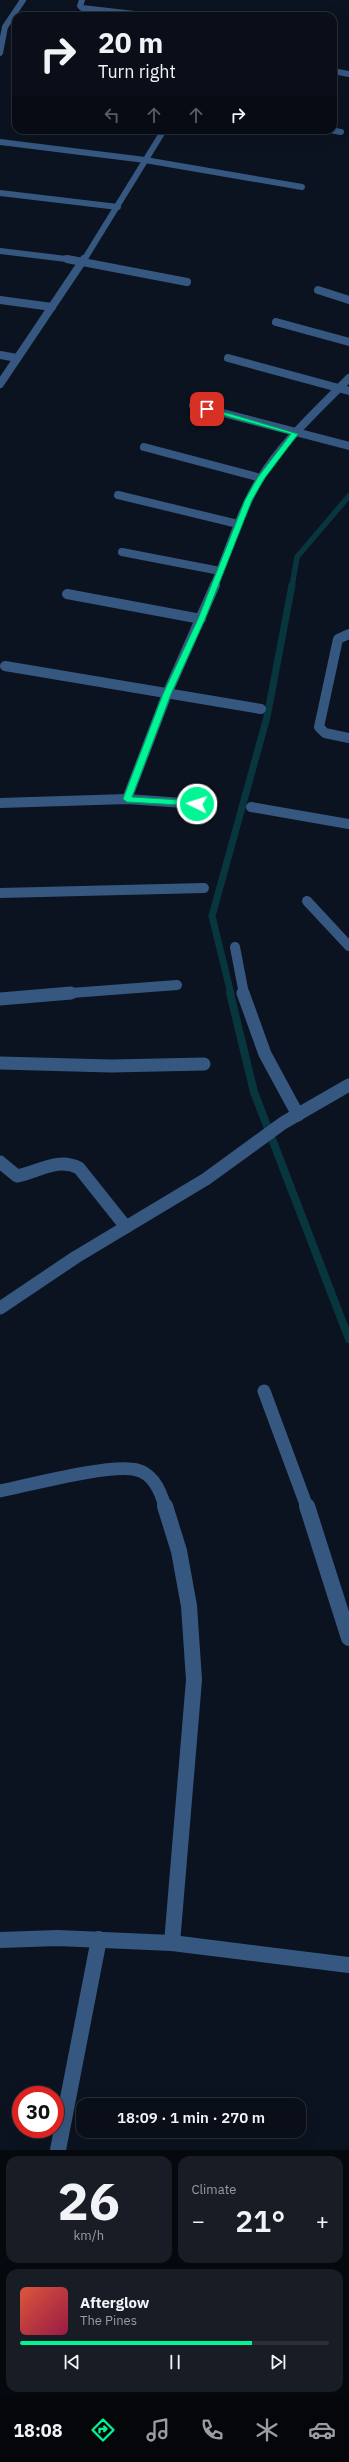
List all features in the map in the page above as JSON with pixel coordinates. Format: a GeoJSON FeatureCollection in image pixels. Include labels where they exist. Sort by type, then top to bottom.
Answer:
{"type":"FeatureCollection","features":[{"type":"Feature","properties":{"kind":"street"},"geometry":{"type":"LineString","coordinates":[[15,12],[23,0]]}},
{"type":"Feature","properties":{"kind":"street"},"geometry":{"type":"LineString","coordinates":[[82,0],[80,6],[82,8],[117,12]]}},
{"type":"Feature","properties":{"kind":"street"},"geometry":{"type":"LineString","coordinates":[[0,53],[5,27],[12,16]]}},
{"type":"Feature","properties":{"kind":"street"},"geometry":{"type":"LineString","coordinates":[[337,72],[349,74]]}},
{"type":"Feature","properties":{"kind":"street"},"geometry":{"type":"LineString","coordinates":[[337,131],[341,132]]}},
{"type":"Feature","properties":{"kind":"street"},"geometry":{"type":"LineString","coordinates":[[0,384],[118,207],[161,134]]}},
{"type":"Feature","properties":{"kind":"street"},"geometry":{"type":"LineString","coordinates":[[0,142],[145,160],[302,187]]}},
{"type":"Feature","properties":{"kind":"street"},"geometry":{"type":"LineString","coordinates":[[0,193],[118,207]]}},
{"type":"Feature","properties":{"kind":"street"},"geometry":{"type":"LineString","coordinates":[[0,251],[83,261],[187,282]]}},
{"type":"Feature","properties":{"kind":"street"},"geometry":{"type":"LineString","coordinates":[[318,290],[349,300]]}},
{"type":"Feature","properties":{"kind":"street"},"geometry":{"type":"LineString","coordinates":[[0,300],[52,307]]}},
{"type":"Feature","properties":{"kind":"street"},"geometry":{"type":"LineString","coordinates":[[276,322],[349,342]]}},
{"type":"Feature","properties":{"kind":"street"},"geometry":{"type":"LineString","coordinates":[[0,355],[17,358]]}},
{"type":"Feature","properties":{"kind":"street"},"geometry":{"type":"LineString","coordinates":[[228,358],[349,391]]}},
{"type":"Feature","properties":{"kind":"street"},"geometry":{"type":"LineString","coordinates":[[127,799],[167,694],[201,619],[238,524],[261,478],[295,434],[349,378]]}},
{"type":"Feature","properties":{"kind":"street"},"geometry":{"type":"LineString","coordinates":[[193,405],[295,434],[349,446]]}},
{"type":"Feature","properties":{"kind":"street"},"geometry":{"type":"LineString","coordinates":[[144,447],[261,478]]}},
{"type":"Feature","properties":{"kind":"street"},"geometry":{"type":"LineString","coordinates":[[118,495],[238,524]]}},
{"type":"Feature","properties":{"kind":"street"},"geometry":{"type":"LineString","coordinates":[[122,552],[220,571]]}},
{"type":"Feature","properties":{"kind":"street"},"geometry":{"type":"LineString","coordinates":[[66,594],[201,619]]}},
{"type":"Feature","properties":{"kind":"street"},"geometry":{"type":"LineString","coordinates":[[349,634],[338,639],[319,727],[326,734],[349,738]]}},
{"type":"Feature","properties":{"kind":"street"},"geometry":{"type":"LineString","coordinates":[[5,666],[261,709]]}},
{"type":"Feature","properties":{"kind":"street"},"geometry":{"type":"LineString","coordinates":[[0,803],[127,799],[197,804]]}},
{"type":"Feature","properties":{"kind":"street"},"geometry":{"type":"LineString","coordinates":[[251,807],[349,824]]}},
{"type":"Feature","properties":{"kind":"street"},"geometry":{"type":"LineString","coordinates":[[0,893],[204,888]]}},
{"type":"Feature","properties":{"kind":"street"},"geometry":{"type":"LineString","coordinates":[[307,901],[349,946]]}},
{"type":"Feature","properties":{"kind":"street"},"geometry":{"type":"LineString","coordinates":[[235,947],[240,985],[252,1029],[267,1064],[298,1115]]}},
{"type":"Feature","properties":{"kind":"street"},"geometry":{"type":"LineString","coordinates":[[0,999],[177,985]]}},
{"type":"Feature","properties":{"kind":"street"},"geometry":{"type":"LineString","coordinates":[[0,1062],[111,1066],[204,1064]]}},
{"type":"Feature","properties":{"kind":"street"},"geometry":{"type":"LineString","coordinates":[[0,1308],[37,1282],[206,1179],[283,1123],[349,1085]]}},
{"type":"Feature","properties":{"kind":"street"},"geometry":{"type":"LineString","coordinates":[[0,1162],[17,1176],[51,1165],[71,1163],[79,1168],[126,1227]]}},
{"type":"Feature","properties":{"kind":"street"},"geometry":{"type":"LineString","coordinates":[[264,1391],[300,1484],[349,1638]]}},
{"type":"Feature","properties":{"kind":"street"},"geometry":{"type":"LineString","coordinates":[[0,1491],[114,1469],[137,1470],[151,1478],[161,1493],[179,1551],[189,1606],[194,1680],[182,1851],[172,1943]]}},
{"type":"Feature","properties":{"kind":"street"},"geometry":{"type":"LineString","coordinates":[[0,1940],[58,1938],[172,1943],[349,1965]]}},
{"type":"Feature","properties":{"kind":"street"},"geometry":{"type":"LineString","coordinates":[[58,2150],[99,1939]]}},
{"type":"Feature","properties":{"kind":"waterway"},"geometry":{"type":"LineString","coordinates":[[292,586],[297,557],[349,496]]}},
{"type":"Feature","properties":{"kind":"waterway"},"geometry":{"type":"LineString","coordinates":[[231,994],[212,916],[267,717],[292,585]]}},
{"type":"Feature","properties":{"kind":"waterway"},"geometry":{"type":"LineString","coordinates":[[230,993],[254,1092],[349,1339]]}},
{"type":"Feature","properties":{"kind":"route"},"geometry":{"type":"LineString","coordinates":[[197,804],[127,799],[167,694],[201,619],[238,524],[249,500],[261,478],[295,434],[207,409]]}}]}
